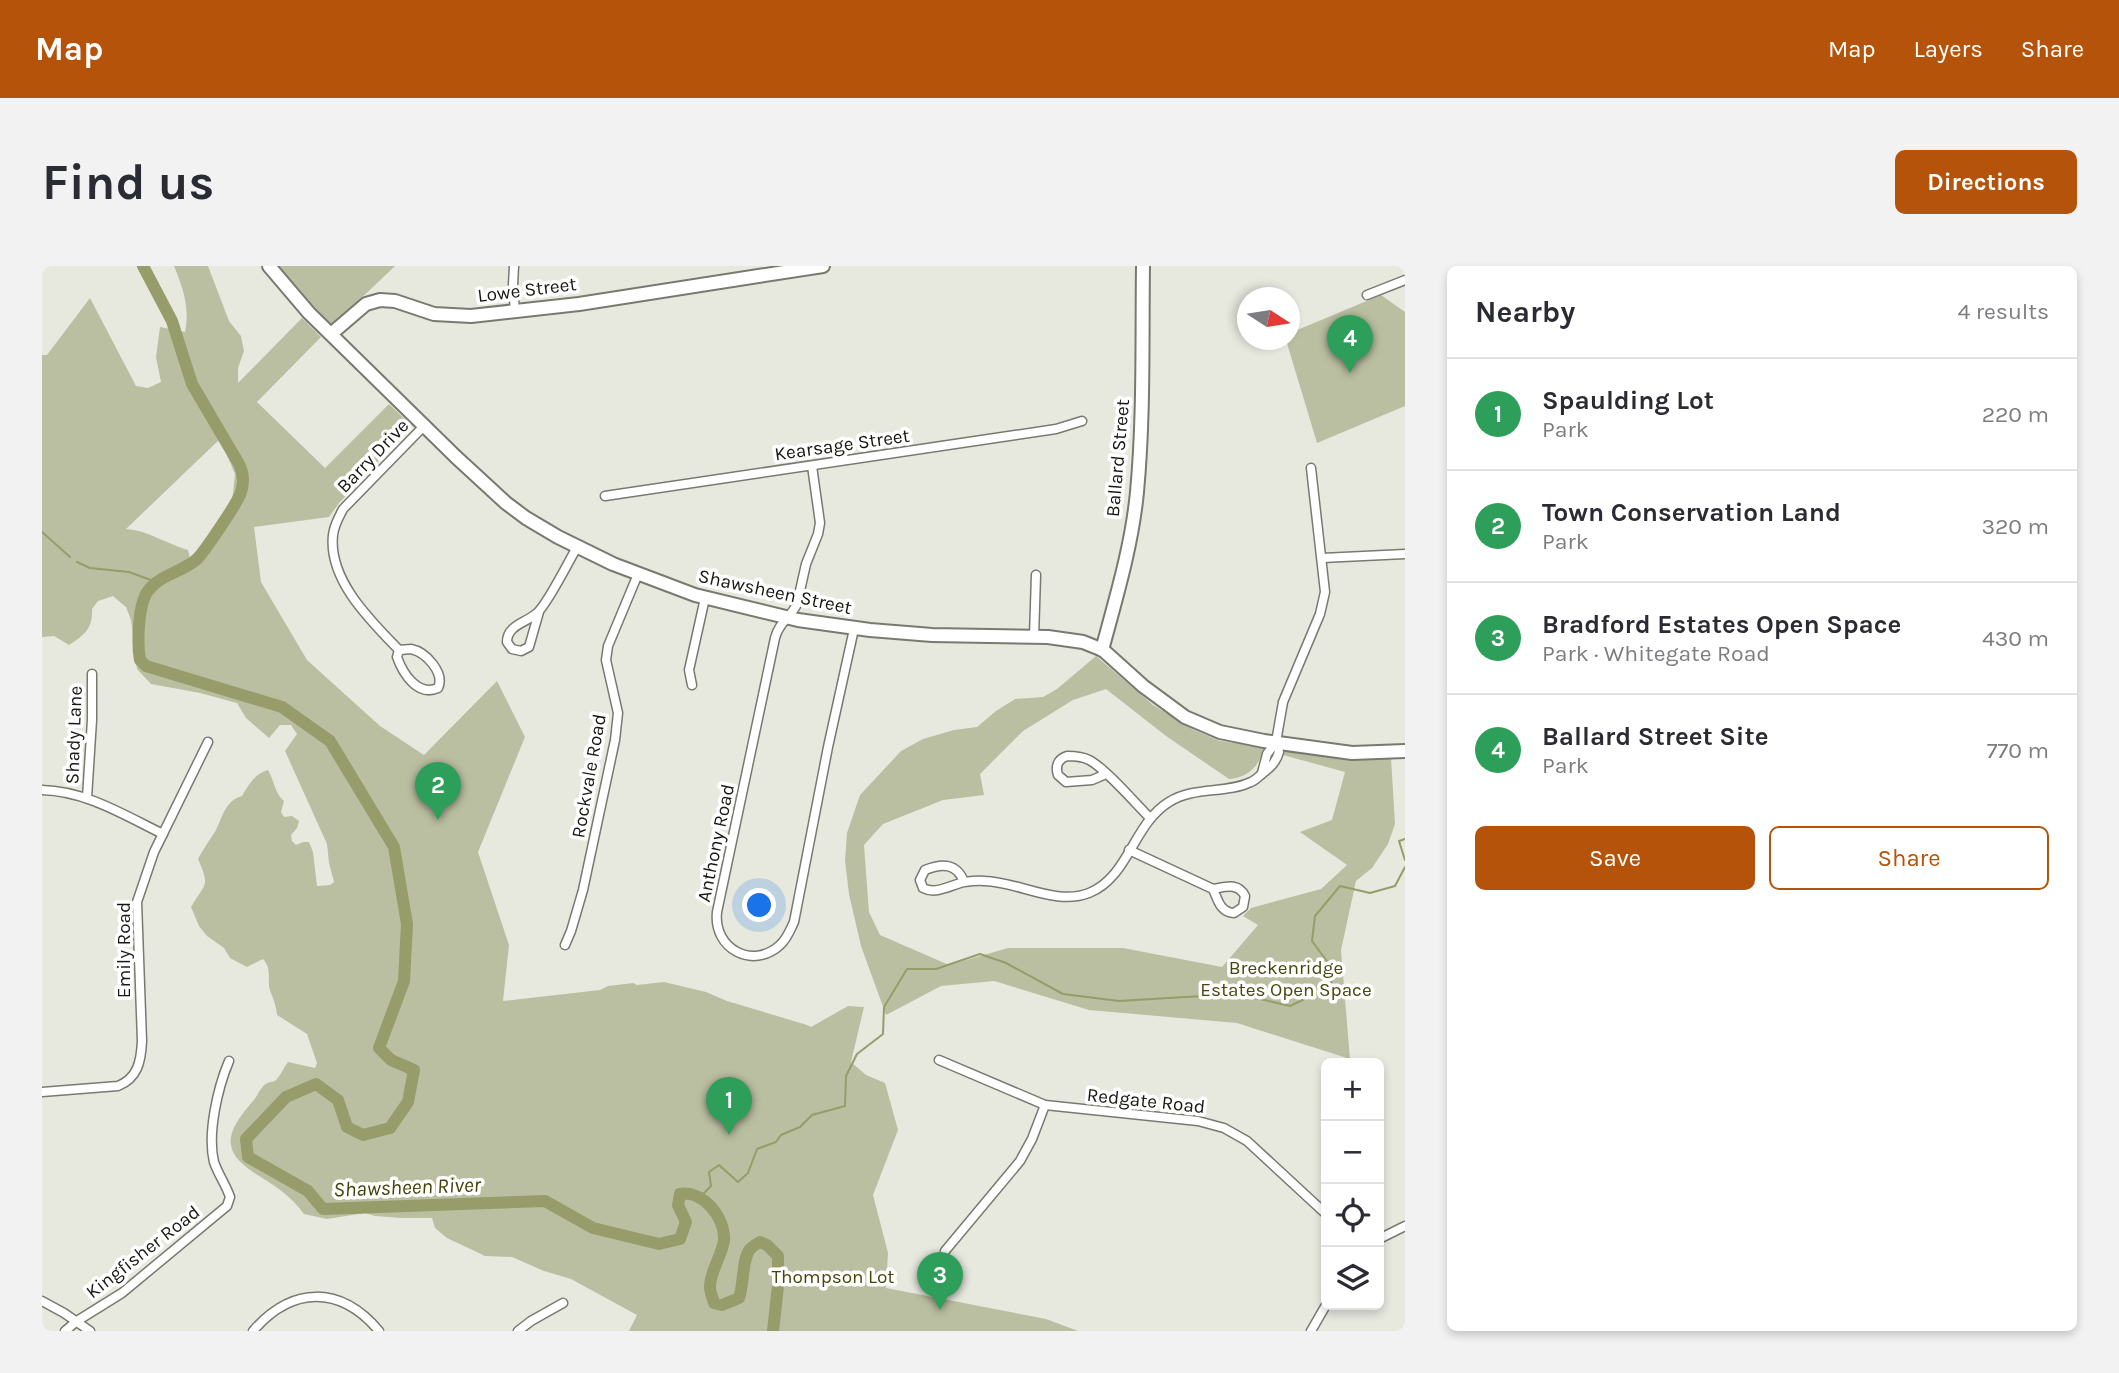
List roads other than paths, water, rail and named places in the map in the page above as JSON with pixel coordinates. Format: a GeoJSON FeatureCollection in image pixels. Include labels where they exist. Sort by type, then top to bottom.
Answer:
{"type":"FeatureCollection","features":[{"type":"Feature","properties":{"kind":"main road","name":"Shawsheen Street"},"geometry":{"type":"LineString","coordinates":[[269,266],[292,295],[331,334],[515,511],[577,547],[638,574],[705,598],[786,618],[854,629],[958,637],[1034,637],[1083,642],[1102,650],[1143,686],[1185,717],[1220,732],[1352,752],[1405,751]]}},
{"type":"Feature","properties":{"kind":"main road","name":"Lowe Street"},"geometry":{"type":"LineString","coordinates":[[331,334],[366,304],[380,300],[393,300],[441,315],[466,316],[515,312],[822,266]]}},
{"type":"Feature","properties":{"kind":"main road","name":"Ballard Street"},"geometry":{"type":"LineString","coordinates":[[1102,650],[1131,531],[1137,493],[1143,392],[1143,266]]}},
{"type":"Feature","properties":{"kind":"street"},"geometry":{"type":"LineString","coordinates":[[514,266],[515,312]]}},
{"type":"Feature","properties":{"kind":"street"},"geometry":{"type":"LineString","coordinates":[[1367,295],[1405,280]]}},
{"type":"Feature","properties":{"kind":"street","name":"Kearsage Street"},"geometry":{"type":"LineString","coordinates":[[605,496],[1056,429],[1082,421]]}},
{"type":"Feature","properties":{"kind":"street","name":"Barry Drive"},"geometry":{"type":"LineString","coordinates":[[399,650],[397,657],[401,667],[420,689],[438,688],[438,670],[413,650],[399,650],[378,629],[349,591],[333,555],[333,534],[343,509],[424,426]]}},
{"type":"Feature","properties":{"kind":"street","name":"Anthony Road"},"geometry":{"type":"LineString","coordinates":[[812,466],[820,523],[818,534],[806,564],[797,604],[777,629],[717,912],[719,935],[726,945],[743,953],[763,955],[781,944],[794,922],[854,629]]}},
{"type":"Feature","properties":{"kind":"street"},"geometry":{"type":"LineString","coordinates":[[964,882],[957,870],[947,865],[925,870],[920,880],[922,887],[930,891],[964,882],[996,882],[1058,896],[1079,896],[1093,891],[1110,879],[1150,818],[1165,804],[1182,795],[1247,784],[1271,767],[1278,757],[1276,742],[1285,696],[1324,603],[1322,558],[1311,468]]}},
{"type":"Feature","properties":{"kind":"street"},"geometry":{"type":"LineString","coordinates":[[539,612],[508,633],[508,642],[512,649],[521,651],[528,647],[539,612],[577,547]]}},
{"type":"Feature","properties":{"kind":"street"},"geometry":{"type":"LineString","coordinates":[[1322,558],[1405,554]]}},
{"type":"Feature","properties":{"kind":"street","name":"Rockvale Road"},"geometry":{"type":"LineString","coordinates":[[565,945],[583,890],[615,740],[618,713],[606,660],[608,646],[638,574]]}},
{"type":"Feature","properties":{"kind":"street"},"geometry":{"type":"LineString","coordinates":[[1034,637],[1036,575]]}},
{"type":"Feature","properties":{"kind":"street"},"geometry":{"type":"LineString","coordinates":[[692,685],[689,670],[705,598]]}},
{"type":"Feature","properties":{"kind":"street","name":"Shady Lane"},"geometry":{"type":"LineString","coordinates":[[87,797],[92,674]]}},
{"type":"Feature","properties":{"kind":"street","name":"Emily Road"},"geometry":{"type":"LineString","coordinates":[[42,1092],[118,1086],[127,1083],[136,1072],[142,1048],[137,902],[163,834],[208,742]]}},
{"type":"Feature","properties":{"kind":"street"},"geometry":{"type":"LineString","coordinates":[[1105,774],[1092,780],[1066,782],[1060,778],[1056,767],[1062,758],[1072,756],[1088,760],[1105,774],[1150,818]]}},
{"type":"Feature","properties":{"kind":"street"},"geometry":{"type":"LineString","coordinates":[[42,790],[63,791],[87,797],[163,834]]}},
{"type":"Feature","properties":{"kind":"street"},"geometry":{"type":"LineString","coordinates":[[1129,850],[1213,889]]}},
{"type":"Feature","properties":{"kind":"street","name":"Redgate Road"},"geometry":{"type":"LineString","coordinates":[[939,1059],[1045,1105],[1198,1121],[1224,1128],[1247,1141],[1321,1209]]}},
{"type":"Feature","properties":{"kind":"street","name":"Kingfisher Road"},"geometry":{"type":"LineString","coordinates":[[65,1331],[122,1293],[227,1206],[230,1197],[214,1161],[214,1130],[221,1084],[229,1060]]}},
{"type":"Feature","properties":{"kind":"street"},"geometry":{"type":"LineString","coordinates":[[945,1251],[1020,1161],[1045,1105]]}},
{"type":"Feature","properties":{"kind":"street"},"geometry":{"type":"LineString","coordinates":[[1384,1236],[1405,1226]]}},
{"type":"Feature","properties":{"kind":"street"},"geometry":{"type":"LineString","coordinates":[[253,1331],[269,1314],[283,1305],[299,1299],[318,1297],[346,1305],[365,1316],[379,1331]]}},
{"type":"Feature","properties":{"kind":"street"},"geometry":{"type":"LineString","coordinates":[[42,1301],[90,1331]]}},
{"type":"Feature","properties":{"kind":"street"},"geometry":{"type":"LineString","coordinates":[[518,1331],[563,1303]]}},
{"type":"Feature","properties":{"kind":"street"},"geometry":{"type":"LineString","coordinates":[[1311,1331],[1323,1310]]}},
{"type":"Feature","properties":{"kind":"waterway","name":"Shawsheen River"},"geometry":{"type":"LineString","coordinates":[[143,266],[172,321],[192,384],[239,464],[243,480],[237,501],[197,559],[158,581],[148,591],[140,614],[140,660],[146,666],[282,707],[330,741],[394,847],[407,924],[404,981],[379,1048],[391,1060],[414,1070],[408,1102],[390,1128],[363,1135],[347,1127],[338,1100],[316,1084],[286,1097],[246,1139],[248,1157],[308,1191],[323,1209],[545,1201],[593,1228],[659,1244],[680,1239],[686,1222],[678,1205],[680,1194],[697,1196],[717,1214],[723,1231],[723,1246],[711,1281],[714,1303],[722,1305],[739,1298],[747,1253],[753,1246],[760,1242],[778,1256],[773,1331]]}},
{"type":"Feature","properties":{"kind":"waterway"},"geometry":{"type":"LineString","coordinates":[[42,532],[70,557]]}},
{"type":"Feature","properties":{"kind":"waterway"},"geometry":{"type":"LineString","coordinates":[[77,562],[90,568],[129,572],[156,582]]}},
{"type":"Feature","properties":{"kind":"waterway"},"geometry":{"type":"LineString","coordinates":[[1405,839],[1399,841],[1405,860]]}},
{"type":"Feature","properties":{"kind":"waterway"},"geometry":{"type":"LineString","coordinates":[[700,1197],[711,1186],[709,1172],[719,1165],[738,1182],[748,1173],[757,1149],[776,1142],[781,1135],[800,1127],[812,1115],[845,1106],[846,1076],[857,1054],[883,1034],[884,1007],[907,969],[936,969],[980,954],[1006,963],[1063,994],[1119,1001],[1202,996],[1251,997],[1290,1006],[1332,986],[1329,964],[1312,941],[1315,916],[1340,886],[1370,893],[1395,886],[1405,867]]}},
{"type":"Feature","properties":{"kind":"place","name":"Ballard Street Site"},"geometry":{"type":"Point","coordinates":[1350,373]}},
{"type":"Feature","properties":{"kind":"place","name":"Town Conservation Land"},"geometry":{"type":"Point","coordinates":[438,820]}},
{"type":"Feature","properties":{"kind":"place","name":"Spaulding Lot"},"geometry":{"type":"Point","coordinates":[729,1135]}},
{"type":"Feature","properties":{"kind":"place","name":"Bradford Estates Open Space"},"geometry":{"type":"Point","coordinates":[940,1310]}},
{"type":"Feature","properties":{"kind":"park label","name":"Breckenridge Estates Open Space"},"geometry":{"type":"Point","coordinates":[1286,979]}},
{"type":"Feature","properties":{"kind":"park label","name":"Thompson Lot"},"geometry":{"type":"Point","coordinates":[833,1277]}}]}
